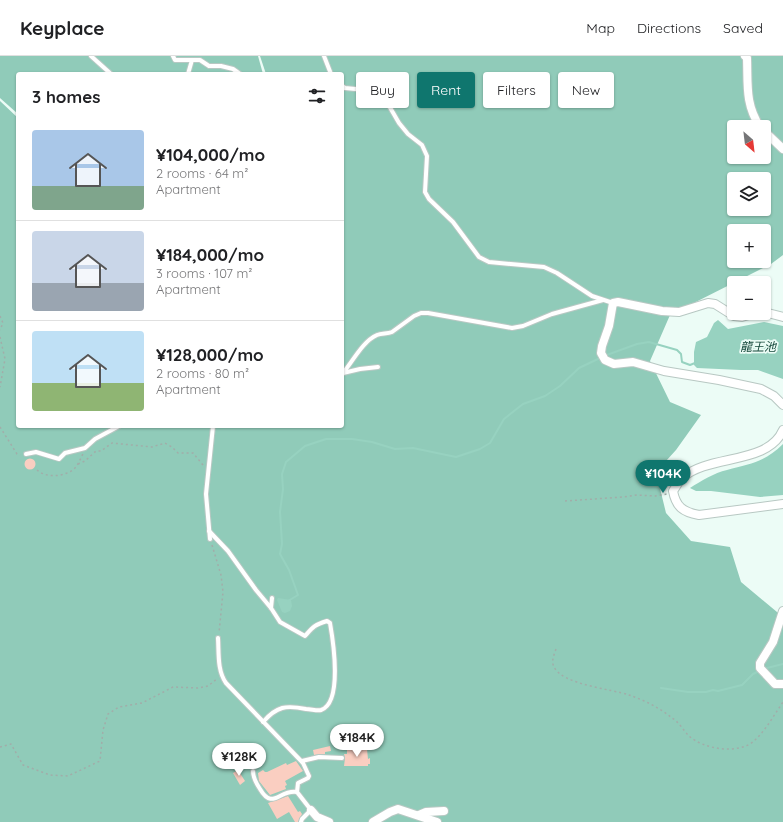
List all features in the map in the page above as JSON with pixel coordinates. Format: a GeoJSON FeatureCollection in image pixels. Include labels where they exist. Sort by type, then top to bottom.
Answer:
{"type":"FeatureCollection","features":[{"type":"Feature","properties":{"kind":"street"},"geometry":{"type":"LineString","coordinates":[[747,57],[748,101],[756,120]]}},
{"type":"Feature","properties":{"kind":"street"},"geometry":{"type":"LineString","coordinates":[[771,137],[783,149]]}},
{"type":"Feature","properties":{"kind":"street"},"geometry":{"type":"LineString","coordinates":[[727,312],[715,304],[708,303],[679,312],[662,311],[618,302],[613,303],[609,326],[601,353],[605,360],[614,364],[633,362],[664,371],[761,389],[774,396],[783,405]]}},
{"type":"Feature","properties":{"kind":"street"},"geometry":{"type":"LineString","coordinates":[[771,314],[783,317]]}},
{"type":"Feature","properties":{"kind":"street"},"geometry":{"type":"LineString","coordinates":[[783,430],[773,443],[759,452],[708,464],[693,471],[682,479],[673,491],[674,499],[681,509],[691,514],[699,515],[783,504]]}},
{"type":"Feature","properties":{"kind":"street"},"geometry":{"type":"LineString","coordinates":[[783,611],[773,642],[760,663],[760,668],[770,680],[775,684],[783,684]]}},
{"type":"Feature","properties":{"kind":"street"},"geometry":{"type":"LineString","coordinates":[[373,822],[398,809],[437,822]]}},
{"type":"Feature","properties":{"kind":"street"},"geometry":{"type":"LineString","coordinates":[[311,810],[317,817],[329,822]]}},
{"type":"Feature","properties":{"kind":"street"},"geometry":{"type":"LineString","coordinates":[[418,815],[426,812],[444,811]]}},
{"type":"Feature","properties":{"kind":"lane"},"geometry":{"type":"LineString","coordinates":[[91,56],[108,72]]}},
{"type":"Feature","properties":{"kind":"lane"},"geometry":{"type":"LineString","coordinates":[[173,56],[176,60],[200,60],[209,66],[216,65],[236,72]]}},
{"type":"Feature","properties":{"kind":"lane"},"geometry":{"type":"LineString","coordinates":[[324,56],[330,72]]}},
{"type":"Feature","properties":{"kind":"lane"},"geometry":{"type":"LineString","coordinates":[[189,72],[192,60]]}},
{"type":"Feature","properties":{"kind":"lane"},"geometry":{"type":"LineString","coordinates":[[344,87],[366,90],[378,95],[388,104],[399,123],[408,134],[422,144],[427,156],[425,192],[429,199],[453,222],[480,258],[489,262],[544,267],[557,273],[592,296],[613,303]]}},
{"type":"Feature","properties":{"kind":"lane"},"geometry":{"type":"LineString","coordinates":[[344,372],[371,339],[378,335],[392,332],[421,313],[428,312],[512,328],[523,326],[552,314],[604,300]]}},
{"type":"Feature","properties":{"kind":"lane"},"geometry":{"type":"LineString","coordinates":[[344,373],[378,367]]}},
{"type":"Feature","properties":{"kind":"lane"},"geometry":{"type":"LineString","coordinates":[[26,454],[36,452],[59,459],[65,454],[85,448],[94,439],[115,428]]}},
{"type":"Feature","properties":{"kind":"lane"},"geometry":{"type":"LineString","coordinates":[[210,539],[206,494],[213,428]]}},
{"type":"Feature","properties":{"kind":"lane"},"geometry":{"type":"LineString","coordinates":[[209,531],[228,551],[280,622],[305,636],[310,629],[316,625],[327,621],[330,623],[334,643],[335,688],[331,700],[326,707],[320,710],[294,706],[282,707],[271,712],[263,722]]}},
{"type":"Feature","properties":{"kind":"lane"},"geometry":{"type":"LineString","coordinates":[[271,608],[272,598]]}},
{"type":"Feature","properties":{"kind":"lane"},"geometry":{"type":"LineString","coordinates":[[218,638],[222,676],[226,682],[302,761],[309,776],[298,783],[296,792]]}},
{"type":"Feature","properties":{"kind":"lane"},"geometry":{"type":"LineString","coordinates":[[302,761],[320,757],[342,758]]}},
{"type":"Feature","properties":{"kind":"lane"},"geometry":{"type":"LineString","coordinates":[[253,771],[254,779],[266,798],[269,800],[289,791],[296,792],[311,810],[301,822]]}},
{"type":"Feature","properties":{"kind":"path"},"geometry":{"type":"LineString","coordinates":[[0,316],[3,324],[0,330]]}},
{"type":"Feature","properties":{"kind":"path"},"geometry":{"type":"LineString","coordinates":[[0,337],[5,359],[0,387]]}},
{"type":"Feature","properties":{"kind":"path"},"geometry":{"type":"LineString","coordinates":[[0,426],[17,454],[21,456],[26,454]]}},
{"type":"Feature","properties":{"kind":"path"},"geometry":{"type":"LineString","coordinates":[[78,464],[85,461],[96,451],[101,451],[112,443],[152,447],[165,443],[172,447],[178,454],[193,453],[202,465],[208,467]]}},
{"type":"Feature","properties":{"kind":"path"},"geometry":{"type":"LineString","coordinates":[[37,470],[43,475],[56,476],[72,470],[78,464],[85,448]]}},
{"type":"Feature","properties":{"kind":"path"},"geometry":{"type":"LineString","coordinates":[[565,501],[623,497],[637,494],[655,496],[673,493]]}},
{"type":"Feature","properties":{"kind":"path"},"geometry":{"type":"LineString","coordinates":[[210,539],[221,575],[223,592],[218,638]]}},
{"type":"Feature","properties":{"kind":"path"},"geometry":{"type":"LineString","coordinates":[[556,649],[553,658],[554,666],[560,674],[587,684],[630,695],[653,705],[674,718],[688,735],[697,741],[713,747],[741,748],[753,742],[763,732],[783,702]]}},
{"type":"Feature","properties":{"kind":"path"},"geometry":{"type":"LineString","coordinates":[[0,747],[11,744],[22,765],[50,775],[68,776],[100,761],[103,730],[108,714],[119,707],[142,703],[173,687],[198,688],[208,686],[222,676]]}},
{"type":"Feature","properties":{"kind":"shaded area"},"geometry":{"type":"Polygon","coordinates":[[[0,56],[258,56],[262,72],[16,72],[16,112],[0,98],[0,56]]]}},
{"type":"Feature","properties":{"kind":"shaded area"},"geometry":{"type":"Polygon","coordinates":[[[260,56],[783,56],[783,255],[771,264],[771,224],[727,224],[727,268],[763,268],[747,276],[727,276],[727,286],[670,315],[650,361],[670,402],[701,415],[676,450],[656,472],[666,513],[691,541],[730,547],[741,582],[783,617],[783,822],[0,822],[0,101],[16,116],[16,428],[344,428],[344,72],[265,72],[260,56]]]}},
{"type":"Feature","properties":{"kind":"water","name":"龍王池"},"geometry":{"type":"Polygon","coordinates":[[[718,320],[728,329],[764,322],[783,326],[783,379],[758,370],[697,368],[694,365],[696,342],[707,337],[714,323],[718,320]]]}},
{"type":"Feature","properties":{"kind":"water"},"geometry":{"type":"Polygon","coordinates":[[[783,444],[783,495],[760,497],[711,491],[696,491],[690,488],[722,471],[757,462],[770,455],[783,444]]]}},
{"type":"Feature","properties":{"kind":"water"},"geometry":{"type":"Polygon","coordinates":[[[278,598],[291,600],[292,606],[290,611],[285,613],[282,612],[277,600],[278,598]]]}},
{"type":"Feature","properties":{"kind":"building"},"geometry":{"type":"Polygon","coordinates":[[[28,459],[32,459],[34,460],[34,468],[28,469],[25,466],[25,462],[28,459]]]}},
{"type":"Feature","properties":{"kind":"building"},"geometry":{"type":"Polygon","coordinates":[[[330,746],[331,751],[325,752],[325,754],[314,755],[313,750],[330,746]]]}},
{"type":"Feature","properties":{"kind":"building"},"geometry":{"type":"Polygon","coordinates":[[[367,749],[368,759],[370,758],[370,764],[368,764],[368,766],[344,766],[344,754],[347,754],[347,750],[367,749]]]}},
{"type":"Feature","properties":{"kind":"building"},"geometry":{"type":"Polygon","coordinates":[[[296,761],[303,771],[285,781],[287,785],[285,786],[286,789],[270,795],[259,781],[258,773],[263,770],[267,772],[286,763],[287,765],[296,761]]]}},
{"type":"Feature","properties":{"kind":"building"},"geometry":{"type":"Polygon","coordinates":[[[238,770],[245,781],[240,785],[233,773],[238,770]]]}},
{"type":"Feature","properties":{"kind":"building"},"geometry":{"type":"Polygon","coordinates":[[[288,796],[298,812],[300,811],[302,814],[298,822],[295,822],[289,812],[277,819],[268,803],[288,796]]]}},
{"type":"Feature","properties":{"kind":"waterway"},"geometry":{"type":"LineString","coordinates":[[604,356],[637,344],[649,342],[677,350],[681,354],[682,362],[690,365],[695,363]]}},
{"type":"Feature","properties":{"kind":"waterway"},"geometry":{"type":"LineString","coordinates":[[288,601],[298,595],[289,570],[280,554],[282,544],[280,512],[283,489],[282,474],[286,462],[305,446],[326,439],[352,439],[372,442],[395,449],[413,448],[456,457],[480,449],[490,443],[504,419],[523,404],[545,396],[560,386],[579,368],[600,358]]}},
{"type":"Feature","properties":{"kind":"waterway"},"geometry":{"type":"LineString","coordinates":[[763,669],[783,664]]}},
{"type":"Feature","properties":{"kind":"waterway"},"geometry":{"type":"LineString","coordinates":[[661,688],[688,692],[718,691],[742,685],[753,674],[759,671]]}}]}
